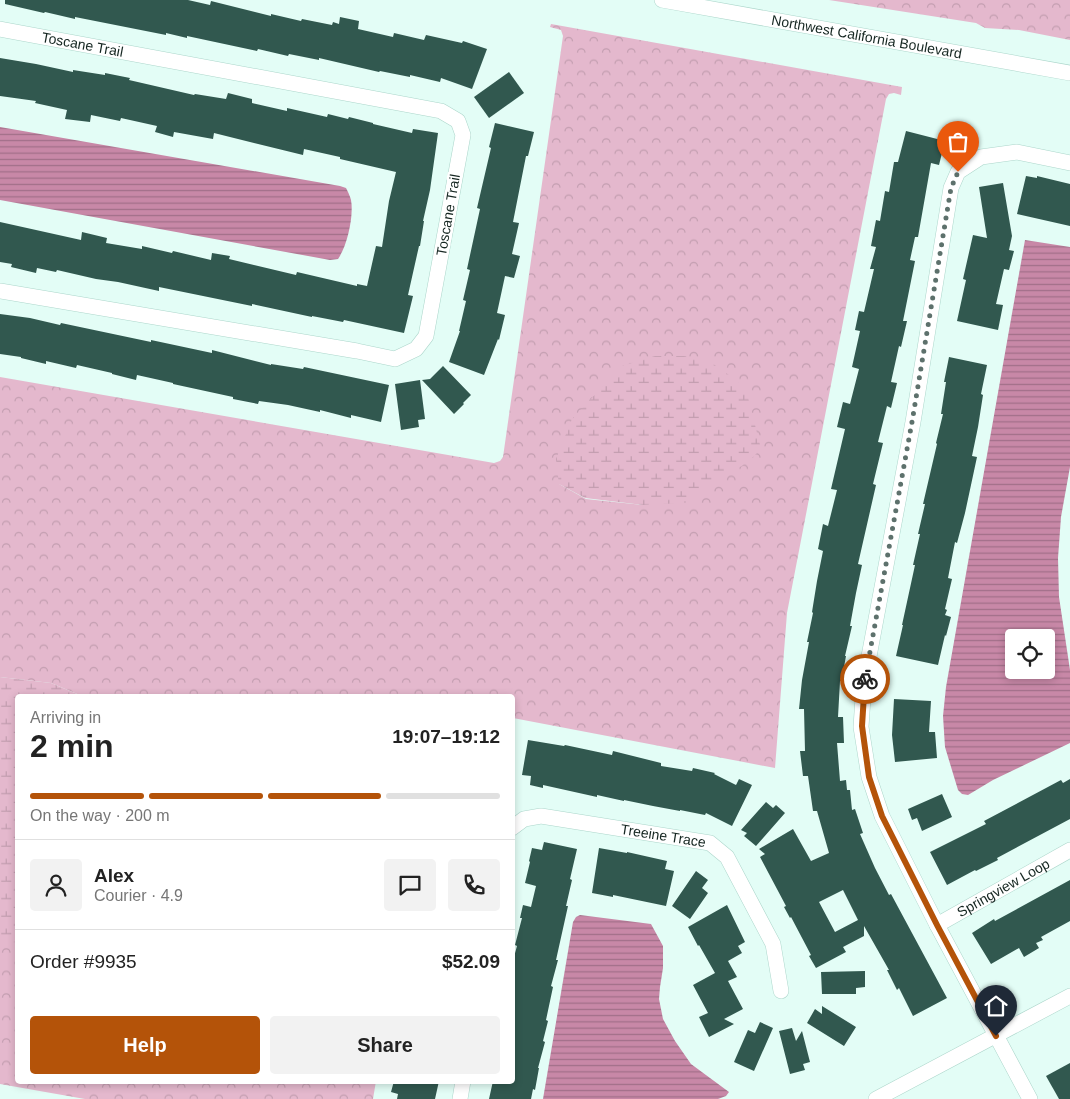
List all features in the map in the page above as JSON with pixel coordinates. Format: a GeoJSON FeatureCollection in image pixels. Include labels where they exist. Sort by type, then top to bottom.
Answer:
{"type":"FeatureCollection","features":[{"type":"Feature","properties":{"kind":"street","name":"Northwest California Boulevard"},"geometry":{"type":"LineString","coordinates":[[662,0],[1070,73]]}},
{"type":"Feature","properties":{"kind":"street","name":"Toscane Trail"},"geometry":{"type":"LineString","coordinates":[[0,29],[441,111],[458,121],[463,135],[426,336],[416,349],[395,359],[0,290]]}},
{"type":"Feature","properties":{"kind":"street"},"geometry":{"type":"LineString","coordinates":[[1030,1099],[937,925],[882,816],[869,777],[862,726],[864,683],[912,422],[951,188],[958,172],[981,157],[1017,152],[1070,163]]}},
{"type":"Feature","properties":{"kind":"street","name":"Treeine Trace"},"geometry":{"type":"LineString","coordinates":[[515,826],[524,819],[541,816],[710,843],[727,857],[773,944],[780,991]]}},
{"type":"Feature","properties":{"kind":"street","name":"Springview Loop"},"geometry":{"type":"LineString","coordinates":[[937,925],[1070,850]]}},
{"type":"Feature","properties":{"kind":"street"},"geometry":{"type":"LineString","coordinates":[[876,1099],[1070,996]]}},
{"type":"Feature","properties":{"kind":"street"},"geometry":{"type":"LineString","coordinates":[[460,1099],[462,1084]]}},
{"type":"Feature","properties":{"kind":"green space"},"geometry":{"type":"Polygon","coordinates":[[[829,0],[1070,0],[1070,40],[1019,30],[985,28],[976,23],[829,0]]]}},
{"type":"Feature","properties":{"kind":"green space"},"geometry":{"type":"Polygon","coordinates":[[[551,24],[902,87],[901,95],[889,94],[886,99],[787,613],[775,768],[515,718],[515,694],[77,694],[51,683],[0,677],[0,377],[494,463],[500,461],[503,457],[563,36],[561,30],[550,27],[551,24]],[[559,484],[586,499],[643,505],[559,484]]]}},
{"type":"Feature","properties":{"kind":"green space"},"geometry":{"type":"Polygon","coordinates":[[[655,356],[684,356],[709,361],[736,380],[747,393],[761,449],[748,462],[682,503],[643,505],[585,498],[559,484],[556,459],[572,419],[622,366],[655,356]]]}},
{"type":"Feature","properties":{"kind":"green space"},"geometry":{"type":"Polygon","coordinates":[[[0,677],[51,683],[77,694],[15,694],[15,942],[0,942],[0,677]]]}},
{"type":"Feature","properties":{"kind":"green space"},"geometry":{"type":"Polygon","coordinates":[[[0,942],[15,942],[15,1084],[376,1084],[373,1099],[85,1099],[0,1084],[0,942]]]}},
{"type":"Feature","properties":{"kind":"shaded area"},"geometry":{"type":"Polygon","coordinates":[[[0,127],[340,186],[346,188],[352,207],[347,239],[338,259],[330,260],[0,200],[0,127]]]}},
{"type":"Feature","properties":{"kind":"shaded area"},"geometry":{"type":"Polygon","coordinates":[[[1025,240],[1070,247],[1070,467],[1061,517],[1058,558],[1059,597],[1070,670],[1070,743],[993,780],[968,795],[962,794],[958,790],[945,747],[943,716],[946,687],[1025,240]]]}},
{"type":"Feature","properties":{"kind":"shaded area"},"geometry":{"type":"Polygon","coordinates":[[[580,915],[651,924],[663,946],[663,968],[659,999],[663,1019],[691,1064],[729,1092],[726,1096],[718,1099],[543,1099],[573,922],[580,915]]]}},
{"type":"Feature","properties":{"kind":"building"},"geometry":{"type":"Polygon","coordinates":[[[5,0],[188,0],[210,5],[211,1],[271,16],[271,14],[301,21],[302,19],[332,25],[333,22],[339,24],[340,17],[359,21],[358,29],[393,37],[394,33],[424,40],[426,35],[462,43],[463,41],[487,49],[472,89],[441,78],[440,82],[410,75],[410,77],[379,72],[319,58],[319,60],[289,54],[288,56],[187,36],[187,38],[166,33],[166,35],[75,17],[75,19],[5,4],[5,0]]]}},
{"type":"Feature","properties":{"kind":"building"},"geometry":{"type":"Polygon","coordinates":[[[0,58],[73,72],[73,70],[105,75],[105,73],[194,95],[226,99],[228,93],[252,99],[252,103],[287,111],[287,108],[327,117],[328,114],[348,119],[349,117],[412,133],[413,129],[438,133],[420,246],[408,295],[413,296],[404,333],[344,320],[343,322],[312,317],[159,287],[159,291],[57,270],[56,272],[37,268],[36,273],[11,267],[12,264],[0,262],[0,222],[81,240],[82,232],[107,238],[106,243],[142,249],[142,246],[172,253],[173,251],[211,260],[212,253],[230,256],[229,259],[296,275],[297,272],[357,286],[357,284],[367,286],[376,246],[382,247],[389,201],[396,172],[304,149],[303,155],[214,133],[213,139],[174,132],[173,137],[155,132],[157,126],[121,118],[120,121],[91,115],[90,122],[65,119],[67,110],[35,103],[36,101],[0,96],[0,58]]]}},
{"type":"Feature","properties":{"kind":"building"},"geometry":{"type":"Polygon","coordinates":[[[509,72],[524,93],[489,118],[474,97],[509,72]]]}},
{"type":"Feature","properties":{"kind":"building"},"geometry":{"type":"Polygon","coordinates":[[[495,123],[534,132],[528,156],[526,156],[513,222],[519,223],[512,254],[520,256],[514,278],[505,276],[497,313],[505,315],[499,340],[484,375],[449,362],[460,331],[466,301],[463,300],[470,270],[467,269],[480,209],[477,208],[495,123]]]}},
{"type":"Feature","properties":{"kind":"building"},"geometry":{"type":"Polygon","coordinates":[[[906,131],[945,141],[939,165],[931,163],[918,237],[915,237],[910,260],[915,261],[903,321],[907,321],[891,382],[897,383],[891,408],[887,406],[878,442],[883,443],[873,484],[876,485],[858,564],[862,565],[845,656],[844,667],[847,668],[844,681],[840,681],[838,717],[843,717],[844,743],[837,743],[840,781],[846,780],[847,790],[850,790],[852,810],[855,809],[863,833],[860,834],[889,895],[891,894],[947,998],[913,1016],[899,988],[897,990],[887,970],[889,970],[864,926],[864,936],[843,947],[846,952],[816,968],[760,857],[765,854],[759,849],[793,829],[811,861],[829,853],[817,811],[813,811],[808,776],[803,776],[800,751],[805,751],[804,709],[799,709],[809,642],[807,642],[823,551],[818,549],[823,524],[828,526],[837,490],[831,489],[845,429],[837,427],[843,402],[850,404],[859,369],[852,367],[860,331],[855,330],[859,311],[864,312],[874,269],[870,269],[876,247],[871,246],[876,220],[880,221],[885,191],[889,192],[894,162],[898,162],[906,131]],[[843,890],[819,902],[835,932],[858,920],[843,890]]]}},
{"type":"Feature","properties":{"kind":"building"},"geometry":{"type":"Polygon","coordinates":[[[1026,176],[1037,178],[1037,176],[1070,184],[1070,226],[1017,214],[1026,176]]]}},
{"type":"Feature","properties":{"kind":"building"},"geometry":{"type":"Polygon","coordinates":[[[1003,183],[1012,236],[1009,250],[1014,251],[1009,270],[1004,269],[996,304],[1003,305],[998,330],[957,321],[966,280],[963,279],[973,235],[987,238],[979,187],[1003,183]]]}},
{"type":"Feature","properties":{"kind":"building"},"geometry":{"type":"Polygon","coordinates":[[[0,314],[60,325],[61,323],[212,353],[212,350],[271,365],[303,369],[304,367],[389,385],[381,422],[288,405],[259,401],[258,404],[137,375],[136,380],[77,365],[76,368],[46,361],[46,364],[21,357],[0,354],[0,314]]]}},
{"type":"Feature","properties":{"kind":"building"},"geometry":{"type":"Polygon","coordinates":[[[949,357],[987,365],[972,456],[977,457],[965,513],[957,543],[955,542],[948,578],[952,579],[945,615],[951,617],[938,665],[896,656],[915,565],[913,565],[920,534],[918,534],[925,504],[923,504],[943,414],[941,414],[946,382],[944,382],[949,357]]]}},
{"type":"Feature","properties":{"kind":"building"},"geometry":{"type":"Polygon","coordinates":[[[443,366],[471,395],[454,414],[422,380],[430,379],[443,366]]]}},
{"type":"Feature","properties":{"kind":"building"},"geometry":{"type":"Polygon","coordinates":[[[420,380],[425,419],[418,420],[419,427],[401,430],[395,384],[420,380]]]}},
{"type":"Feature","properties":{"kind":"building"},"geometry":{"type":"Polygon","coordinates":[[[894,699],[931,701],[929,732],[935,732],[937,758],[895,762],[892,735],[894,699]]]}},
{"type":"Feature","properties":{"kind":"building"},"geometry":{"type":"Polygon","coordinates":[[[528,740],[565,745],[612,755],[613,751],[661,763],[661,766],[692,771],[693,768],[715,773],[736,785],[739,779],[752,785],[732,826],[706,813],[705,815],[597,795],[597,797],[543,785],[543,788],[530,785],[531,776],[522,775],[528,740]]]}},
{"type":"Feature","properties":{"kind":"building"},"geometry":{"type":"Polygon","coordinates":[[[1070,779],[1070,819],[997,858],[998,860],[947,885],[930,852],[986,824],[984,821],[1061,780],[1063,783],[1070,779]]]}},
{"type":"Feature","properties":{"kind":"building"},"geometry":{"type":"Polygon","coordinates":[[[942,794],[952,817],[922,831],[917,818],[912,820],[908,809],[942,794]]]}},
{"type":"Feature","properties":{"kind":"building"},"geometry":{"type":"Polygon","coordinates":[[[766,802],[773,808],[776,805],[785,813],[756,846],[744,836],[747,833],[741,830],[766,802]]]}},
{"type":"Feature","properties":{"kind":"building"},"geometry":{"type":"Polygon","coordinates":[[[544,842],[577,849],[570,879],[572,880],[566,906],[568,906],[556,960],[558,960],[551,986],[553,987],[543,1041],[545,1042],[538,1068],[535,1090],[533,1089],[531,1099],[489,1099],[492,1084],[515,1084],[515,953],[517,946],[515,945],[522,918],[520,918],[523,905],[531,907],[536,886],[525,883],[532,848],[542,850],[544,842]]]}},
{"type":"Feature","properties":{"kind":"building"},"geometry":{"type":"Polygon","coordinates":[[[599,848],[667,861],[665,869],[674,871],[666,906],[613,895],[613,897],[592,893],[599,848]]]}},
{"type":"Feature","properties":{"kind":"building"},"geometry":{"type":"Polygon","coordinates":[[[696,871],[708,880],[702,888],[708,893],[690,919],[672,906],[696,871]]]}},
{"type":"Feature","properties":{"kind":"building"},"geometry":{"type":"Polygon","coordinates":[[[1070,880],[1070,921],[1041,937],[1043,940],[1036,943],[1039,948],[1024,957],[1019,948],[991,964],[972,933],[994,919],[995,921],[1070,880]]]}},
{"type":"Feature","properties":{"kind":"building"},"geometry":{"type":"Polygon","coordinates":[[[727,905],[745,942],[738,946],[742,953],[728,961],[737,977],[728,981],[743,1009],[724,1019],[734,1024],[709,1037],[699,1017],[708,1013],[693,985],[715,973],[688,927],[727,905]]]}},
{"type":"Feature","properties":{"kind":"building"},"geometry":{"type":"Polygon","coordinates":[[[865,971],[865,987],[856,988],[856,994],[822,994],[821,972],[865,971]]]}},
{"type":"Feature","properties":{"kind":"building"},"geometry":{"type":"Polygon","coordinates":[[[822,1006],[856,1027],[844,1046],[807,1023],[815,1009],[822,1014],[822,1006]]]}},
{"type":"Feature","properties":{"kind":"building"},"geometry":{"type":"Polygon","coordinates":[[[760,1022],[773,1028],[754,1071],[734,1062],[748,1030],[755,1033],[760,1022]]]}},
{"type":"Feature","properties":{"kind":"building"},"geometry":{"type":"Polygon","coordinates":[[[792,1028],[796,1041],[802,1031],[810,1062],[803,1064],[805,1070],[790,1074],[779,1031],[792,1028]]]}},
{"type":"Feature","properties":{"kind":"building"},"geometry":{"type":"Polygon","coordinates":[[[1070,1063],[1070,1099],[1059,1099],[1046,1076],[1070,1063]]]}},
{"type":"Feature","properties":{"kind":"building"},"geometry":{"type":"Polygon","coordinates":[[[393,1084],[438,1084],[435,1099],[397,1099],[398,1094],[391,1092],[393,1084]]]}},
{"type":"Feature","properties":{"kind":"way so far"},"geometry":{"type":"LineString","coordinates":[[865,679],[912,422],[951,188],[958,172]]}},
{"type":"Feature","properties":{"kind":"route"},"geometry":{"type":"LineString","coordinates":[[865,679],[862,726],[869,777],[882,816],[996,1036]]}}]}
